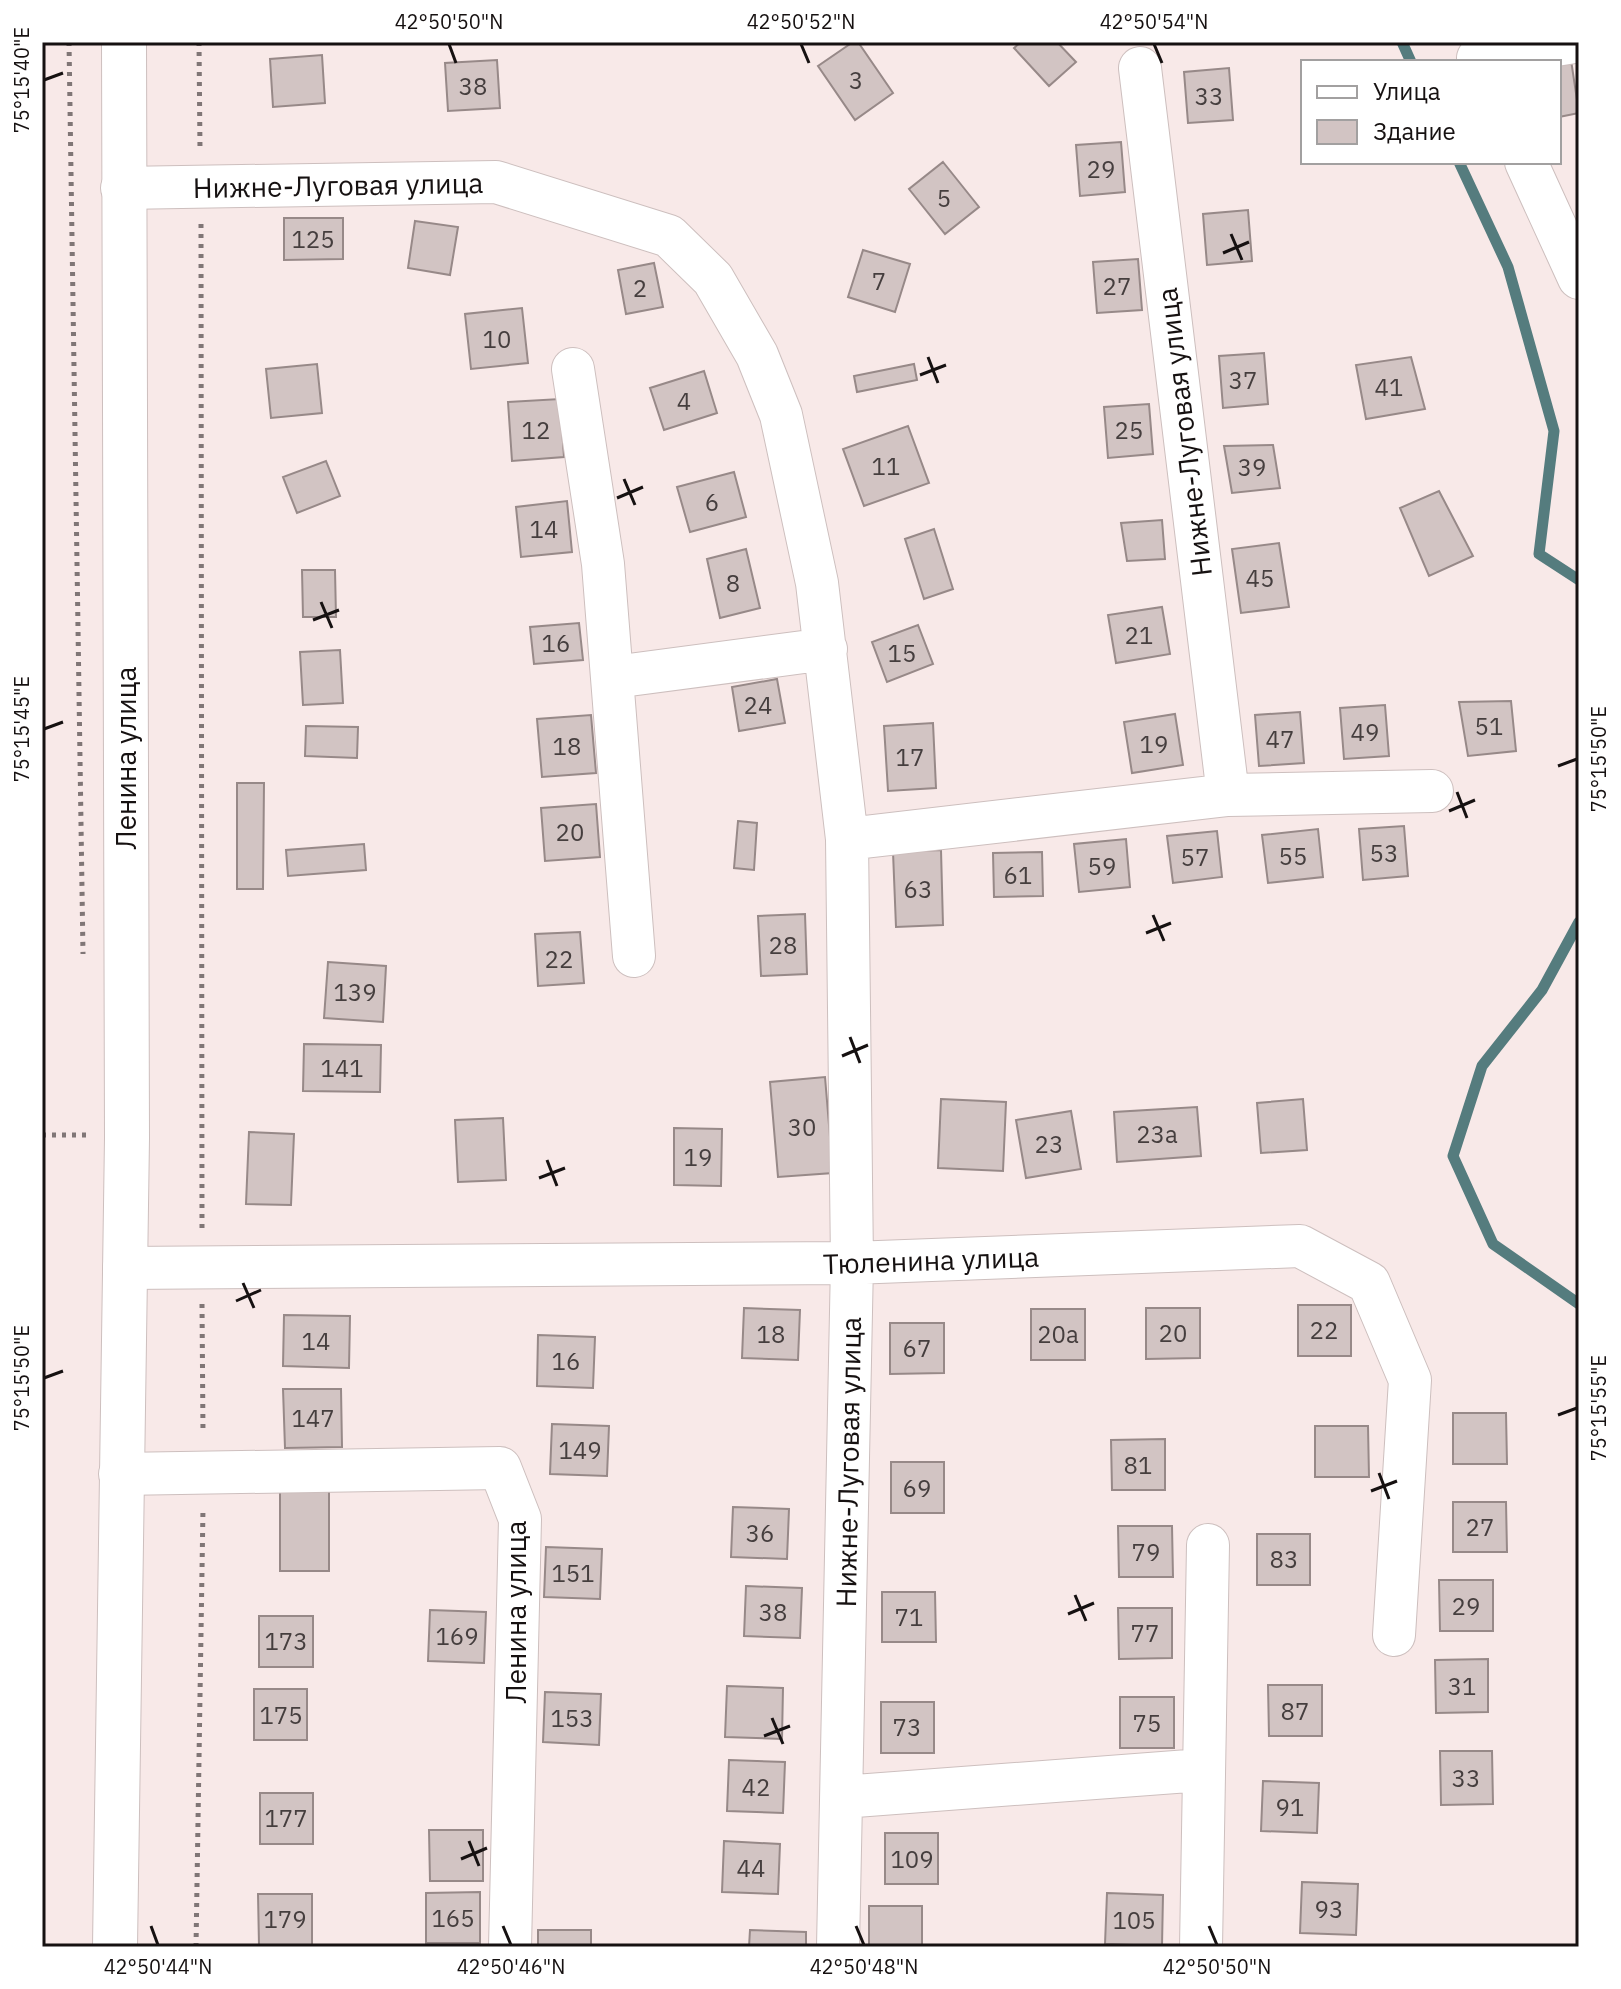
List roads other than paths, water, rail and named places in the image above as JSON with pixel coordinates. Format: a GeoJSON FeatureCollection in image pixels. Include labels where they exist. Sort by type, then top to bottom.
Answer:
{"type":"FeatureCollection","features":[{"type":"Feature","properties":{"kind":"main road","name":"Ленина улица"},"geometry":{"type":"LineString","coordinates":[[115,1947],[127,1106],[122,188],[124,42]]}},
{"type":"Feature","properties":{"kind":"street"},"geometry":{"type":"LineString","coordinates":[[1475,54],[1574,42]]}},
{"type":"Feature","properties":{"kind":"street","name":"Нижне-Луговая улица"},"geometry":{"type":"LineString","coordinates":[[1140,68],[1228,795]]}},
{"type":"Feature","properties":{"kind":"street"},"geometry":{"type":"LineString","coordinates":[[1527,164],[1579,278]]}},
{"type":"Feature","properties":{"kind":"street","name":"Нижне-Луговая улица"},"geometry":{"type":"LineString","coordinates":[[122,188],[496,182],[669,236],[713,279],[757,355],[781,415],[817,583],[847,839],[852,1263],[838,1947]]}},
{"type":"Feature","properties":{"kind":"street"},"geometry":{"type":"LineString","coordinates":[[573,369],[603,564],[634,956]]}},
{"type":"Feature","properties":{"kind":"street"},"geometry":{"type":"LineString","coordinates":[[614,677],[826,649]]}},
{"type":"Feature","properties":{"kind":"street"},"geometry":{"type":"LineString","coordinates":[[847,839],[1228,795],[1432,791]]}},
{"type":"Feature","properties":{"kind":"street","name":"Тюленина улица"},"geometry":{"type":"LineString","coordinates":[[124,1268],[852,1263],[1300,1246],[1369,1283],[1410,1380],[1394,1635]]}},
{"type":"Feature","properties":{"kind":"street","name":"Ленина улица"},"geometry":{"type":"LineString","coordinates":[[120,1474],[500,1468],[520,1519],[510,1947]]}},
{"type":"Feature","properties":{"kind":"street"},"geometry":{"type":"LineString","coordinates":[[1201,1947],[1208,1545]]}},
{"type":"Feature","properties":{"kind":"street"},"geometry":{"type":"LineString","coordinates":[[842,1797],[1202,1770]]}},
{"type":"Feature","properties":{"kind":"waterway"},"geometry":{"type":"LineString","coordinates":[[1402,42],[1410,60]]}},
{"type":"Feature","properties":{"kind":"waterway"},"geometry":{"type":"LineString","coordinates":[[1460,164],[1508,267],[1554,431],[1539,554],[1579,580]]}},
{"type":"Feature","properties":{"kind":"waterway"},"geometry":{"type":"LineString","coordinates":[[1579,922],[1542,990],[1482,1066],[1453,1156],[1493,1244],[1579,1304]]}}]}
